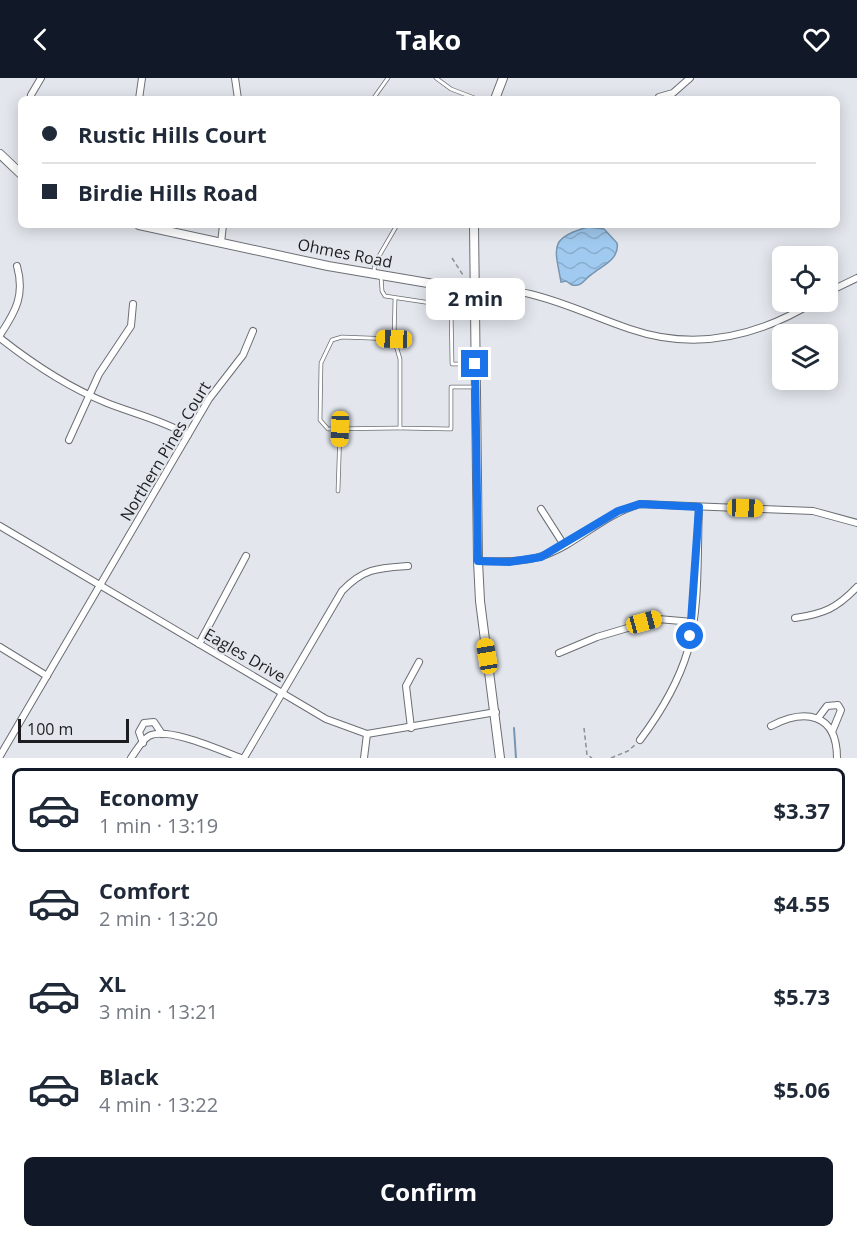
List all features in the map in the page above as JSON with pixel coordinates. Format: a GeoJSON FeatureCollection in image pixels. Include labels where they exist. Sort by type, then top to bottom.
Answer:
{"type":"FeatureCollection","features":[{"type":"Feature","properties":{"kind":"main road"},"geometry":{"type":"LineString","coordinates":[[496,96],[503,78]]}},
{"type":"Feature","properties":{"kind":"main road"},"geometry":{"type":"LineString","coordinates":[[0,154],[18,171]]}},
{"type":"Feature","properties":{"kind":"main road","name":"Ohmes Road"},"geometry":{"type":"LineString","coordinates":[[153,228],[377,276],[475,291]]}},
{"type":"Feature","properties":{"kind":"main road"},"geometry":{"type":"LineString","coordinates":[[474,228],[478,561],[480,601],[496,712],[500,758]]}},
{"type":"Feature","properties":{"kind":"street"},"geometry":{"type":"LineString","coordinates":[[31,95],[41,78]]}},
{"type":"Feature","properties":{"kind":"street"},"geometry":{"type":"LineString","coordinates":[[140,96],[142,78]]}},
{"type":"Feature","properties":{"kind":"street"},"geometry":{"type":"LineString","coordinates":[[235,78],[238,96]]}},
{"type":"Feature","properties":{"kind":"street"},"geometry":{"type":"LineString","coordinates":[[662,96],[673,93],[690,78]]}},
{"type":"Feature","properties":{"kind":"street"},"geometry":{"type":"LineString","coordinates":[[221,243],[223,228]]}},
{"type":"Feature","properties":{"kind":"street"},"geometry":{"type":"LineString","coordinates":[[16,266],[21,294],[17,308],[0,337],[40,369],[89,395],[161,420],[188,435]]}},
{"type":"Feature","properties":{"kind":"street"},"geometry":{"type":"LineString","coordinates":[[838,287],[857,278]]}},
{"type":"Feature","properties":{"kind":"street"},"geometry":{"type":"LineString","coordinates":[[475,291],[528,294],[632,330],[670,339],[693,341],[757,331],[798,312]]}},
{"type":"Feature","properties":{"kind":"street"},"geometry":{"type":"LineString","coordinates":[[69,440],[99,374],[131,326],[133,304]]}},
{"type":"Feature","properties":{"kind":"street","name":"Northern Pines Court"},"geometry":{"type":"LineString","coordinates":[[0,756],[209,399],[243,355],[253,331]]}},
{"type":"Feature","properties":{"kind":"street"},"geometry":{"type":"LineString","coordinates":[[478,561],[509,562],[541,557],[610,515],[640,504],[813,511],[857,523]]}},
{"type":"Feature","properties":{"kind":"street"},"geometry":{"type":"LineString","coordinates":[[640,740],[663,710],[688,649],[693,622],[699,507]]}},
{"type":"Feature","properties":{"kind":"street"},"geometry":{"type":"LineString","coordinates":[[541,509],[564,545]]}},
{"type":"Feature","properties":{"kind":"street","name":"Eagles Drive"},"geometry":{"type":"LineString","coordinates":[[0,526],[326,719],[368,734],[496,712]]}},
{"type":"Feature","properties":{"kind":"street"},"geometry":{"type":"LineString","coordinates":[[199,644],[246,556]]}},
{"type":"Feature","properties":{"kind":"street"},"geometry":{"type":"LineString","coordinates":[[131,758],[148,736],[162,734],[186,739],[242,758],[342,591],[353,579],[371,569],[408,566]]}},
{"type":"Feature","properties":{"kind":"street"},"geometry":{"type":"LineString","coordinates":[[795,618],[820,615],[843,601],[857,587]]}},
{"type":"Feature","properties":{"kind":"street"},"geometry":{"type":"LineString","coordinates":[[559,653],[597,637],[658,619],[693,622]]}},
{"type":"Feature","properties":{"kind":"street"},"geometry":{"type":"LineString","coordinates":[[0,647],[47,676]]}},
{"type":"Feature","properties":{"kind":"street"},"geometry":{"type":"LineString","coordinates":[[411,728],[406,687],[420,662]]}},
{"type":"Feature","properties":{"kind":"street"},"geometry":{"type":"LineString","coordinates":[[818,718],[827,706],[838,705],[841,710],[832,732],[837,758]]}},
{"type":"Feature","properties":{"kind":"street"},"geometry":{"type":"LineString","coordinates":[[771,726],[789,717],[808,715],[818,718],[832,732]]}},
{"type":"Feature","properties":{"kind":"street"},"geometry":{"type":"LineString","coordinates":[[142,743],[139,732],[144,723],[154,722],[162,734]]}},
{"type":"Feature","properties":{"kind":"street"},"geometry":{"type":"LineString","coordinates":[[363,758],[368,734]]}},
{"type":"Feature","properties":{"kind":"lane"},"geometry":{"type":"LineString","coordinates":[[375,96],[388,78]]}},
{"type":"Feature","properties":{"kind":"lane"},"geometry":{"type":"LineString","coordinates":[[436,78],[451,89],[469,96]]}},
{"type":"Feature","properties":{"kind":"lane"},"geometry":{"type":"LineString","coordinates":[[395,228],[375,263],[381,291],[385,296],[451,306],[452,364],[475,364]]}},
{"type":"Feature","properties":{"kind":"lane"},"geometry":{"type":"LineString","coordinates":[[395,298],[394,339],[400,359],[400,428]]}},
{"type":"Feature","properties":{"kind":"lane"},"geometry":{"type":"LineString","coordinates":[[394,339],[342,337],[332,340],[327,346],[321,363],[320,420],[328,429],[451,429],[452,387],[476,387]]}},
{"type":"Feature","properties":{"kind":"lane"},"geometry":{"type":"LineString","coordinates":[[338,490],[340,429]]}},
{"type":"Feature","properties":{"kind":"path"},"geometry":{"type":"LineString","coordinates":[[452,258],[463,275]]}},
{"type":"Feature","properties":{"kind":"path"},"geometry":{"type":"LineString","coordinates":[[584,728],[583,737],[587,740],[587,755],[591,758]]}},
{"type":"Feature","properties":{"kind":"path"},"geometry":{"type":"LineString","coordinates":[[611,758],[628,751],[640,740]]}},
{"type":"Feature","properties":{"kind":"water"},"geometry":{"type":"Polygon","coordinates":[[[585,228],[604,229],[617,243],[617,249],[609,262],[581,284],[572,285],[566,281],[561,282],[556,253],[560,240],[585,228]]]}},
{"type":"Feature","properties":{"kind":"waterway"},"geometry":{"type":"LineString","coordinates":[[514,728],[516,758]]}},
{"type":"Feature","properties":{"kind":"route"},"geometry":{"type":"LineString","coordinates":[[475,364],[478,561],[509,562],[541,557],[618,511],[640,504],[699,507],[693,622],[690,636]]}}]}
